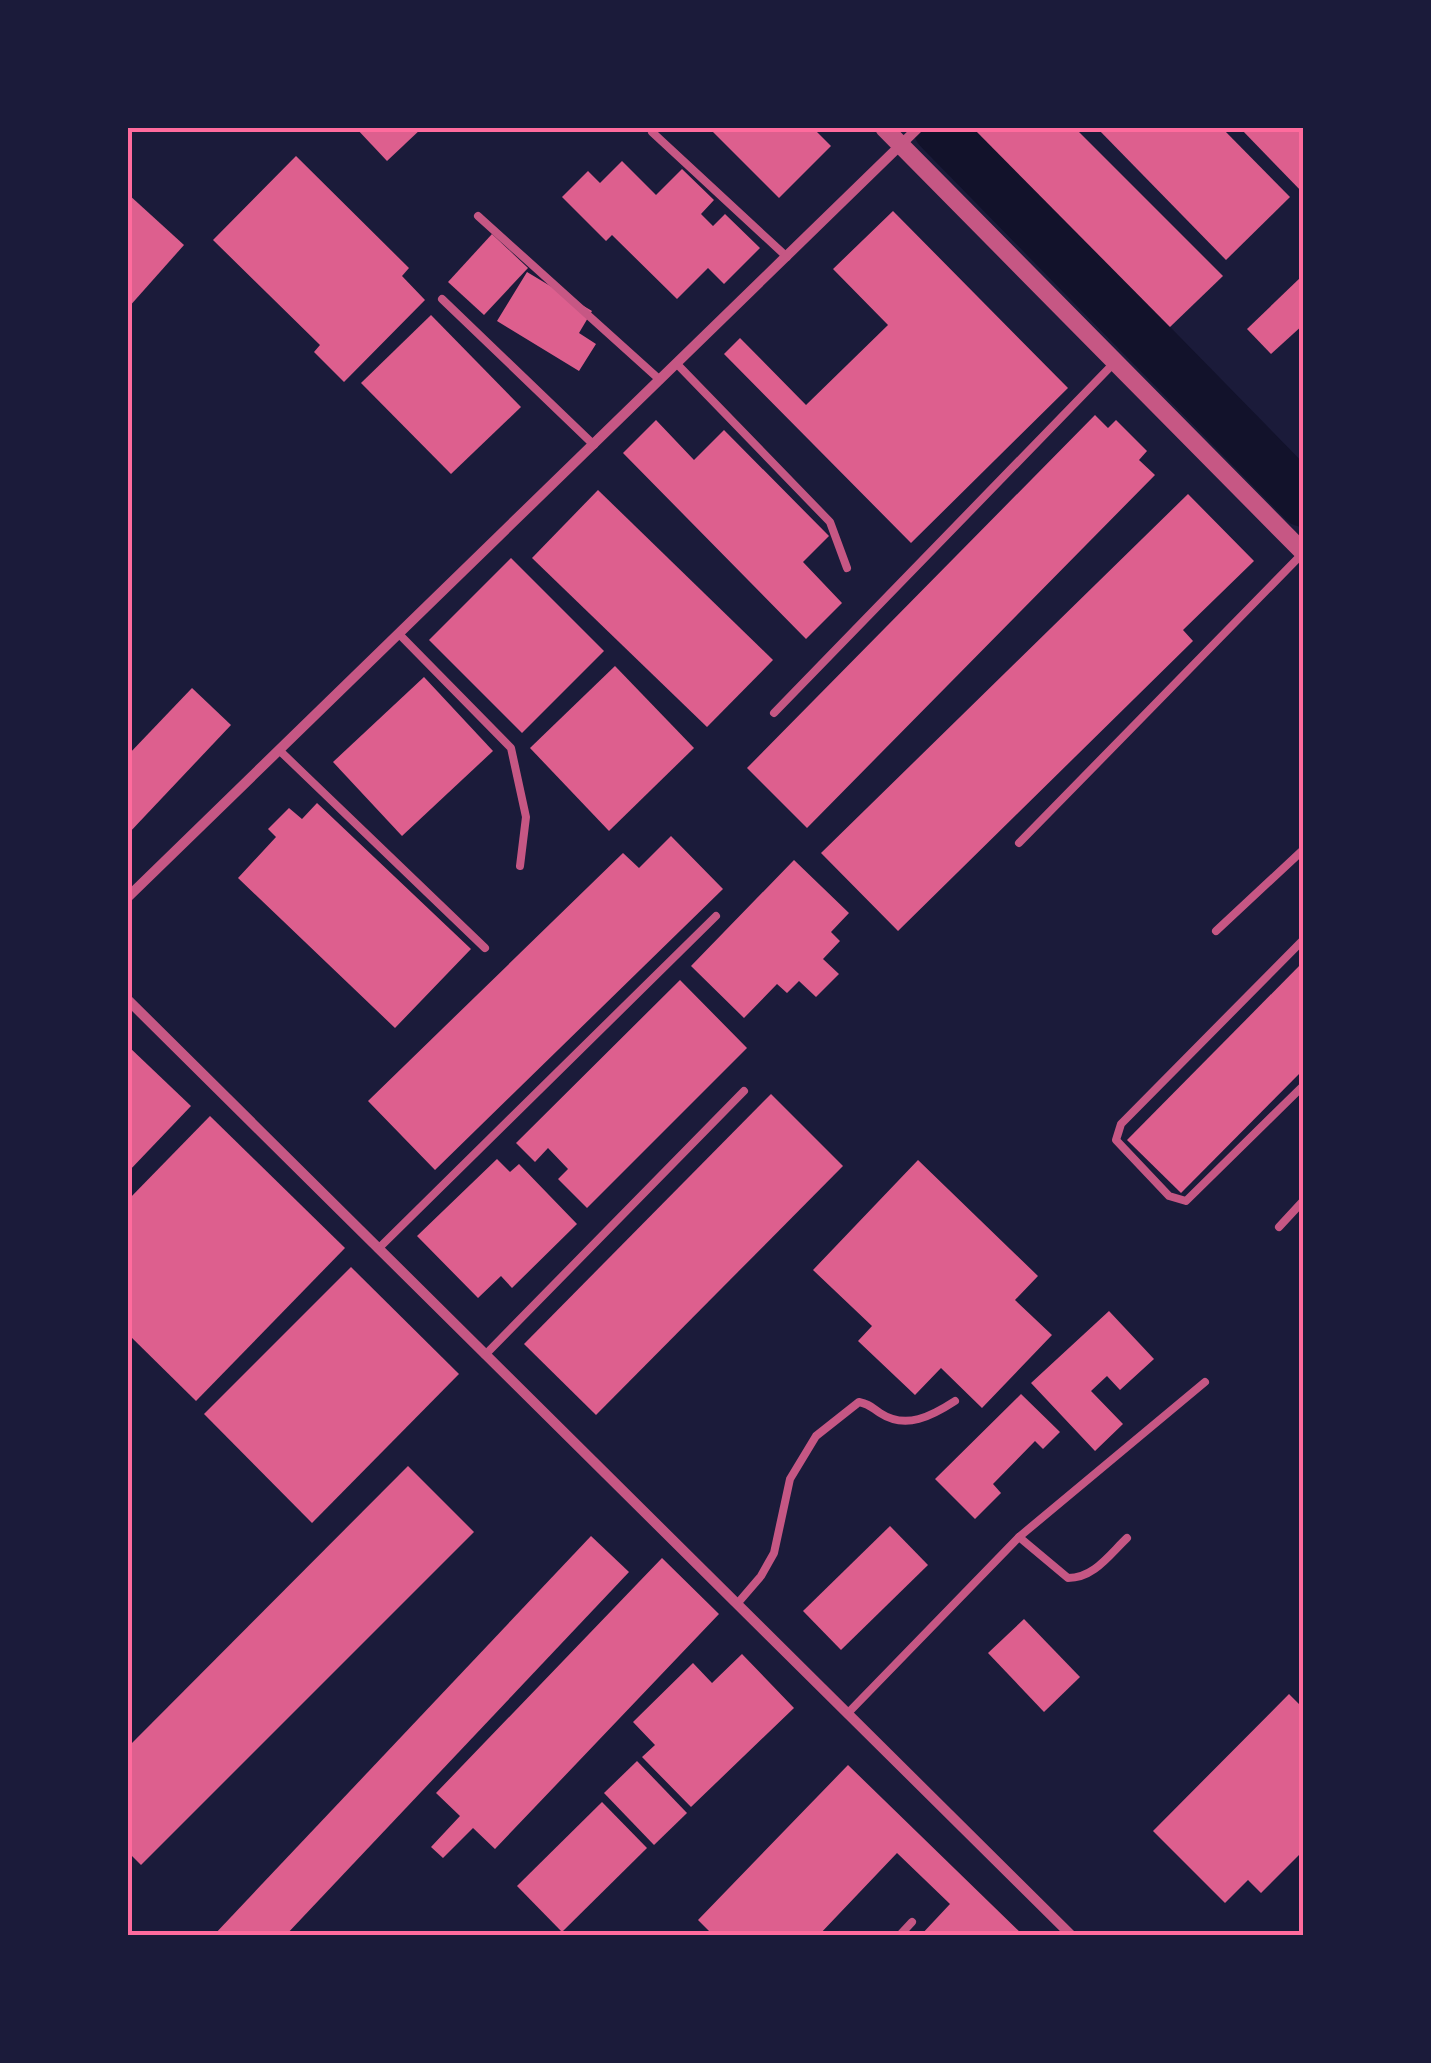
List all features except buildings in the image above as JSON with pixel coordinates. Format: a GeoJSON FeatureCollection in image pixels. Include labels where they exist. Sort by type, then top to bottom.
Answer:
{"type":"FeatureCollection","features":[{"type":"Feature","properties":{"kind":"street"},"geometry":{"type":"LineString","coordinates":[[884,128],[911,135],[1115,362],[1303,553]]}},
{"type":"Feature","properties":{"kind":"street"},"geometry":{"type":"LineString","coordinates":[[128,897],[911,135]]}},
{"type":"Feature","properties":{"kind":"street"},"geometry":{"type":"LineString","coordinates":[[128,1000],[1072,1936]]}},
{"type":"Feature","properties":{"kind":"lane"},"geometry":{"type":"LineString","coordinates":[[652,132],[787,256]]}},
{"type":"Feature","properties":{"kind":"lane"},"geometry":{"type":"LineString","coordinates":[[478,216],[660,380]]}},
{"type":"Feature","properties":{"kind":"lane"},"geometry":{"type":"LineString","coordinates":[[442,299],[594,446]]}},
{"type":"Feature","properties":{"kind":"lane"},"geometry":{"type":"LineString","coordinates":[[774,713],[1115,362]]}},
{"type":"Feature","properties":{"kind":"lane"},"geometry":{"type":"LineString","coordinates":[[677,364],[830,522],[846,568]]}},
{"type":"Feature","properties":{"kind":"lane"},"geometry":{"type":"LineString","coordinates":[[1019,843],[1303,553]]}},
{"type":"Feature","properties":{"kind":"lane"},"geometry":{"type":"LineString","coordinates":[[399,634],[511,748],[526,817],[520,866]]}},
{"type":"Feature","properties":{"kind":"lane"},"geometry":{"type":"LineString","coordinates":[[279,750],[484,948]]}},
{"type":"Feature","properties":{"kind":"lane"},"geometry":{"type":"LineString","coordinates":[[1216,931],[1304,848]]}},
{"type":"Feature","properties":{"kind":"lane"},"geometry":{"type":"LineString","coordinates":[[378,1249],[716,916]]}},
{"type":"Feature","properties":{"kind":"lane"},"geometry":{"type":"LineString","coordinates":[[1304,939],[1121,1124],[1116,1140],[1170,1196],[1186,1201],[1304,1085]]}},
{"type":"Feature","properties":{"kind":"lane"},"geometry":{"type":"LineString","coordinates":[[485,1354],[744,1091]]}},
{"type":"Feature","properties":{"kind":"lane"},"geometry":{"type":"LineString","coordinates":[[1278,1226],[1304,1200]]}},
{"type":"Feature","properties":{"kind":"lane"},"geometry":{"type":"LineString","coordinates":[[848,1713],[1020,1537],[1206,1382]]}},
{"type":"Feature","properties":{"kind":"lane"},"geometry":{"type":"LineString","coordinates":[[737,1604],[774,1554],[790,1479],[816,1436],[858,1402],[870,1404],[890,1417],[912,1421],[932,1416],[955,1401]]}},
{"type":"Feature","properties":{"kind":"lane"},"geometry":{"type":"LineString","coordinates":[[1020,1537],[1068,1578],[1081,1578],[1092,1572],[1127,1538]]}},
{"type":"Feature","properties":{"kind":"lane"},"geometry":{"type":"LineString","coordinates":[[900,1936],[912,1922]]}},
{"type":"Feature","properties":{"kind":"waterway"},"geometry":{"type":"LineString","coordinates":[[939,128],[1304,501]]}}]}
